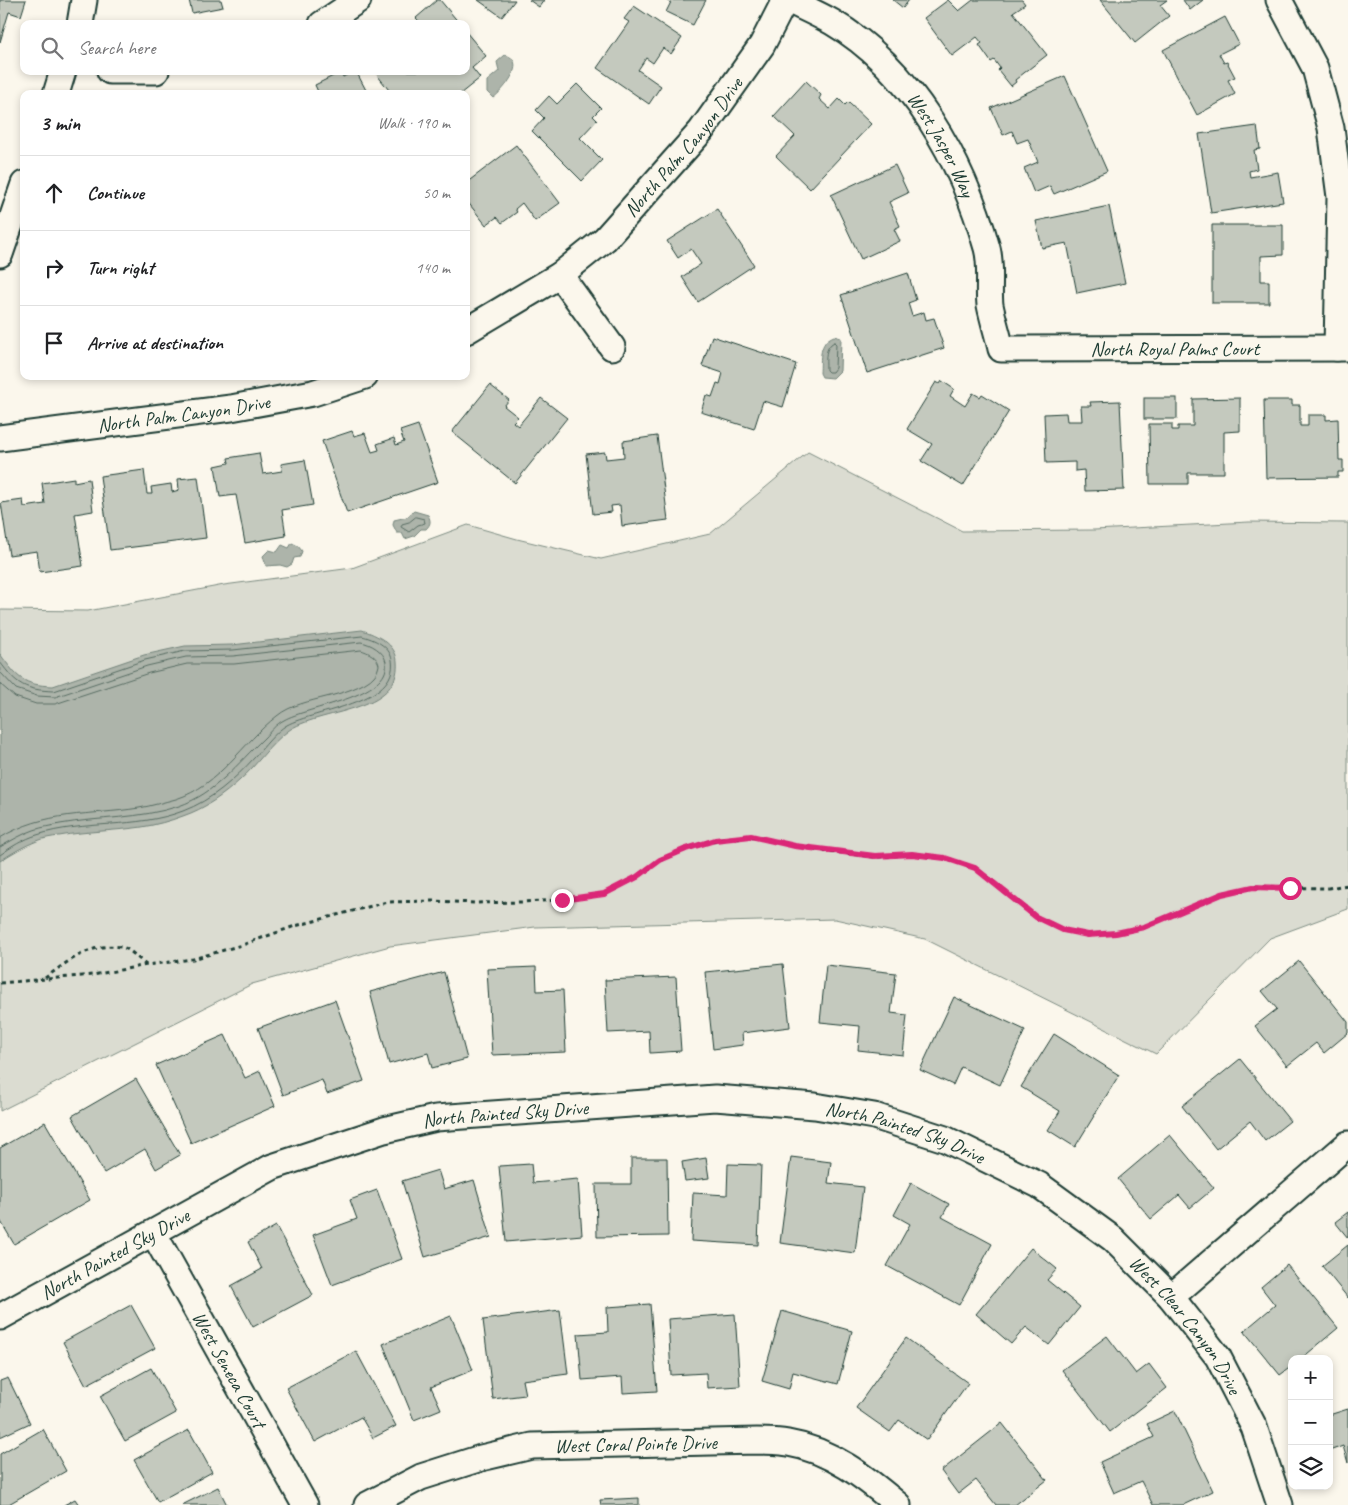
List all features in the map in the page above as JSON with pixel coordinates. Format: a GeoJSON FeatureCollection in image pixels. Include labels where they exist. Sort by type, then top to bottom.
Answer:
{"type":"FeatureCollection","features":[{"type":"Feature","properties":{"kind":"street"},"geometry":{"type":"LineString","coordinates":[[81,20],[84,0]]}},
{"type":"Feature","properties":{"kind":"street"},"geometry":{"type":"LineString","coordinates":[[328,20],[358,0]]}},
{"type":"Feature","properties":{"kind":"street","name":"North Palm Canyon Drive"},"geometry":{"type":"LineString","coordinates":[[470,329],[560,275],[605,239],[701,131],[762,45],[786,0]]}},
{"type":"Feature","properties":{"kind":"street","name":"West Jasper Way"},"geometry":{"type":"LineString","coordinates":[[786,0],[833,22],[868,49],[904,83],[937,130],[966,184],[988,251],[990,305],[1001,350]]}},
{"type":"Feature","properties":{"kind":"street"},"geometry":{"type":"LineString","coordinates":[[1279,0],[1315,68],[1331,128],[1340,197],[1343,348]]}},
{"type":"Feature","properties":{"kind":"street"},"geometry":{"type":"LineString","coordinates":[[57,90],[62,75]]}},
{"type":"Feature","properties":{"kind":"street"},"geometry":{"type":"LineString","coordinates":[[0,254],[20,196]]}},
{"type":"Feature","properties":{"kind":"street"},"geometry":{"type":"LineString","coordinates":[[560,275],[612,347]]}},
{"type":"Feature","properties":{"kind":"street","name":"North Royal Palms Court"},"geometry":{"type":"LineString","coordinates":[[1001,350],[1343,348]]}},
{"type":"Feature","properties":{"kind":"street","name":"North Palm Canyon Drive"},"geometry":{"type":"LineString","coordinates":[[0,438],[232,408],[313,393],[353,380]]}},
{"type":"Feature","properties":{"kind":"street","name":"North Painted Sky Drive"},"geometry":{"type":"LineString","coordinates":[[0,1317],[272,1168],[384,1130],[436,1118],[715,1098],[815,1106],[874,1116],[945,1139],[1040,1185]]}},
{"type":"Feature","properties":{"kind":"street"},"geometry":{"type":"LineString","coordinates":[[1171,1297],[1348,1144]]}},
{"type":"Feature","properties":{"kind":"street","name":"West Clear Canyon Drive"},"geometry":{"type":"LineString","coordinates":[[1040,1185],[1113,1239],[1171,1297],[1218,1358],[1250,1418],[1280,1505]]}},
{"type":"Feature","properties":{"kind":"street","name":"West Seneca Court"},"geometry":{"type":"LineString","coordinates":[[154,1234],[305,1505]]}},
{"type":"Feature","properties":{"kind":"street","name":"West Coral Pointe Drive"},"geometry":{"type":"LineString","coordinates":[[366,1505],[421,1477],[481,1458],[532,1446],[756,1441],[788,1442],[828,1455],[866,1478],[898,1505]]}},
{"type":"Feature","properties":{"kind":"path"},"geometry":{"type":"LineString","coordinates":[[0,983],[93,975],[193,959],[245,944],[294,926],[387,902],[522,902],[562,900],[604,894],[637,877],[660,860],[686,849],[715,840],[751,836],[795,846],[875,856],[912,854],[945,858],[975,868],[1036,917],[1063,930],[1088,935],[1116,933],[1144,927],[1222,894],[1253,887],[1328,888],[1348,885]]}},
{"type":"Feature","properties":{"kind":"path"},"geometry":{"type":"LineString","coordinates":[[46,978],[64,964],[95,948],[122,946],[147,965]]}},
{"type":"Feature","properties":{"kind":"shaded area"},"geometry":{"type":"Polygon","coordinates":[[[808,452],[962,531],[1094,530],[1249,522],[1348,523],[1348,909],[1270,938],[1156,1054],[925,939],[835,919],[535,927],[390,946],[252,984],[0,1111],[0,610],[88,611],[224,585],[352,568],[468,525],[601,559],[710,534],[808,452]]]}},
{"type":"Feature","properties":{"kind":"water"},"geometry":{"type":"Polygon","coordinates":[[[505,55],[512,58],[515,63],[514,69],[508,83],[493,98],[487,92],[487,81],[499,71],[497,62],[505,55]]]}},
{"type":"Feature","properties":{"kind":"water"},"geometry":{"type":"Polygon","coordinates":[[[834,336],[841,338],[840,371],[833,378],[822,377],[820,373],[821,352],[825,342],[834,336]]]}},
{"type":"Feature","properties":{"kind":"water"},"geometry":{"type":"Polygon","coordinates":[[[414,511],[428,515],[430,524],[426,529],[421,529],[414,536],[405,539],[402,533],[397,533],[393,525],[394,520],[407,517],[414,511]]]}},
{"type":"Feature","properties":{"kind":"water"},"geometry":{"type":"Polygon","coordinates":[[[292,543],[302,551],[300,557],[294,558],[292,564],[287,567],[280,565],[266,566],[263,556],[269,550],[277,552],[282,545],[289,548],[292,543]]]}},
{"type":"Feature","properties":{"kind":"water"},"geometry":{"type":"Polygon","coordinates":[[[362,630],[385,641],[396,655],[397,661],[395,678],[386,691],[372,701],[301,724],[288,731],[275,742],[234,786],[199,810],[147,826],[45,838],[23,847],[0,861],[0,654],[22,679],[34,684],[53,686],[144,655],[185,646],[232,645],[362,630]]]}},
{"type":"Feature","properties":{"kind":"building"},"geometry":{"type":"Polygon","coordinates":[[[0,0],[26,0],[21,16],[9,12],[0,42],[0,0]]]}},
{"type":"Feature","properties":{"kind":"building"},"geometry":{"type":"Polygon","coordinates":[[[189,0],[221,0],[223,7],[192,13],[189,0]]]}},
{"type":"Feature","properties":{"kind":"building"},"geometry":{"type":"Polygon","coordinates":[[[437,0],[440,0],[457,20],[418,20],[416,18],[437,0]]]}},
{"type":"Feature","properties":{"kind":"building"},"geometry":{"type":"Polygon","coordinates":[[[478,0],[515,0],[502,17],[478,0]]]}},
{"type":"Feature","properties":{"kind":"building"},"geometry":{"type":"Polygon","coordinates":[[[529,0],[544,0],[539,7],[529,0]]]}},
{"type":"Feature","properties":{"kind":"building"},"geometry":{"type":"Polygon","coordinates":[[[666,0],[706,0],[693,25],[666,12],[671,2],[666,0]]]}},
{"type":"Feature","properties":{"kind":"building"},"geometry":{"type":"Polygon","coordinates":[[[893,0],[909,0],[903,8],[893,0]]]}},
{"type":"Feature","properties":{"kind":"building"},"geometry":{"type":"Polygon","coordinates":[[[948,0],[959,11],[973,0],[1022,0],[1025,4],[1013,12],[1047,55],[1015,80],[1016,82],[1011,86],[998,70],[1000,68],[994,60],[991,62],[979,45],[982,43],[977,37],[952,56],[924,18],[948,0]]]}},
{"type":"Feature","properties":{"kind":"building"},"geometry":{"type":"Polygon","coordinates":[[[1100,0],[1167,0],[1160,5],[1169,16],[1135,43],[1100,0]]]}},
{"type":"Feature","properties":{"kind":"building"},"geometry":{"type":"Polygon","coordinates":[[[1183,0],[1203,0],[1190,10],[1183,0]]]}},
{"type":"Feature","properties":{"kind":"building"},"geometry":{"type":"Polygon","coordinates":[[[634,6],[682,38],[671,54],[663,48],[653,63],[646,58],[638,70],[661,86],[649,104],[597,68],[629,22],[624,19],[634,6]]]}},
{"type":"Feature","properties":{"kind":"building"},"geometry":{"type":"Polygon","coordinates":[[[1225,17],[1239,44],[1219,54],[1224,63],[1227,62],[1235,77],[1228,80],[1235,94],[1197,115],[1163,50],[1225,17]]]}},
{"type":"Feature","properties":{"kind":"building"},"geometry":{"type":"Polygon","coordinates":[[[470,37],[486,56],[472,68],[480,78],[465,90],[389,90],[377,75],[470,75],[470,37]]]}},
{"type":"Feature","properties":{"kind":"building"},"geometry":{"type":"Polygon","coordinates":[[[335,75],[342,75],[343,77],[347,75],[358,75],[366,90],[317,90],[315,85],[335,75]]]}},
{"type":"Feature","properties":{"kind":"building"},"geometry":{"type":"Polygon","coordinates":[[[1065,76],[1107,171],[1054,194],[1050,186],[1034,193],[1024,168],[1038,162],[1028,139],[1017,143],[1012,131],[1003,135],[991,108],[1065,76]]]}},
{"type":"Feature","properties":{"kind":"building"},"geometry":{"type":"Polygon","coordinates":[[[806,81],[821,95],[819,99],[830,109],[839,99],[845,105],[848,102],[871,124],[810,189],[776,156],[795,136],[774,116],[806,81]]]}},
{"type":"Feature","properties":{"kind":"building"},"geometry":{"type":"Polygon","coordinates":[[[577,84],[601,108],[593,116],[597,120],[580,138],[602,160],[582,181],[532,131],[544,118],[536,110],[549,96],[557,104],[577,84]]]}},
{"type":"Feature","properties":{"kind":"building"},"geometry":{"type":"Polygon","coordinates":[[[1257,126],[1260,149],[1254,150],[1257,169],[1249,171],[1250,177],[1278,172],[1283,202],[1211,213],[1199,134],[1257,126]]]}},
{"type":"Feature","properties":{"kind":"building"},"geometry":{"type":"Polygon","coordinates":[[[516,145],[560,203],[535,221],[522,203],[515,209],[517,212],[502,223],[497,217],[486,225],[470,205],[470,180],[516,145]]]}},
{"type":"Feature","properties":{"kind":"building"},"geometry":{"type":"Polygon","coordinates":[[[895,165],[908,193],[889,202],[900,226],[894,229],[900,241],[861,259],[831,195],[895,165]]]}},
{"type":"Feature","properties":{"kind":"building"},"geometry":{"type":"Polygon","coordinates":[[[1109,206],[1125,283],[1077,293],[1067,243],[1042,248],[1036,221],[1109,206]]]}},
{"type":"Feature","properties":{"kind":"building"},"geometry":{"type":"Polygon","coordinates":[[[717,209],[754,265],[698,302],[682,277],[701,264],[691,249],[678,258],[667,241],[717,209]]]}},
{"type":"Feature","properties":{"kind":"building"},"geometry":{"type":"Polygon","coordinates":[[[1212,225],[1283,225],[1283,255],[1261,256],[1261,281],[1269,281],[1269,303],[1212,303],[1212,225]]]}},
{"type":"Feature","properties":{"kind":"building"},"geometry":{"type":"Polygon","coordinates":[[[908,273],[916,300],[908,303],[912,316],[924,312],[926,320],[934,318],[944,348],[867,373],[841,295],[908,273]]]}},
{"type":"Feature","properties":{"kind":"building"},"geometry":{"type":"Polygon","coordinates":[[[712,336],[796,364],[783,407],[763,401],[754,429],[701,412],[706,395],[712,397],[717,383],[720,384],[723,373],[702,366],[712,336]]]}},
{"type":"Feature","properties":{"kind":"building"},"geometry":{"type":"Polygon","coordinates":[[[942,381],[954,389],[950,396],[965,406],[973,393],[980,397],[982,394],[1009,411],[963,486],[921,461],[932,444],[907,429],[936,382],[940,384],[942,381]]]}},
{"type":"Feature","properties":{"kind":"building"},"geometry":{"type":"Polygon","coordinates":[[[490,385],[509,400],[504,406],[518,417],[513,422],[518,426],[541,398],[567,418],[515,483],[452,432],[490,385]]]}},
{"type":"Feature","properties":{"kind":"building"},"geometry":{"type":"Polygon","coordinates":[[[1144,398],[1177,398],[1177,419],[1144,419],[1144,398]]]}},
{"type":"Feature","properties":{"kind":"building"},"geometry":{"type":"Polygon","coordinates":[[[1240,398],[1240,431],[1224,432],[1224,473],[1188,473],[1188,484],[1150,484],[1149,424],[1172,424],[1172,430],[1178,430],[1178,426],[1193,426],[1193,399],[1240,398]]]}},
{"type":"Feature","properties":{"kind":"building"},"geometry":{"type":"Polygon","coordinates":[[[1264,400],[1292,400],[1292,405],[1300,405],[1300,426],[1308,426],[1308,415],[1326,415],[1326,420],[1338,419],[1339,460],[1343,460],[1343,472],[1338,472],[1338,477],[1266,478],[1264,400]]]}},
{"type":"Feature","properties":{"kind":"building"},"geometry":{"type":"Polygon","coordinates":[[[1120,401],[1124,490],[1085,491],[1084,470],[1075,471],[1075,462],[1046,463],[1044,414],[1066,413],[1067,421],[1082,421],[1081,406],[1091,406],[1090,402],[1120,401]]]}},
{"type":"Feature","properties":{"kind":"building"},"geometry":{"type":"Polygon","coordinates":[[[418,425],[438,482],[347,513],[322,441],[352,431],[354,436],[365,433],[372,452],[379,450],[377,444],[394,438],[396,445],[404,442],[400,431],[418,425]]]}},
{"type":"Feature","properties":{"kind":"building"},"geometry":{"type":"Polygon","coordinates":[[[657,436],[668,520],[622,526],[620,505],[611,506],[612,512],[593,514],[586,454],[605,452],[606,459],[624,457],[623,441],[657,436]]]}},
{"type":"Feature","properties":{"kind":"building"},"geometry":{"type":"Polygon","coordinates":[[[259,453],[263,474],[282,471],[281,464],[305,460],[313,505],[282,510],[286,536],[245,543],[236,495],[220,497],[215,466],[229,463],[228,458],[259,453]]]}},
{"type":"Feature","properties":{"kind":"building"},"geometry":{"type":"Polygon","coordinates":[[[144,470],[147,494],[152,494],[151,487],[171,484],[172,492],[179,490],[178,479],[198,477],[206,538],[110,550],[100,476],[144,470]]]}},
{"type":"Feature","properties":{"kind":"building"},"geometry":{"type":"Polygon","coordinates":[[[74,478],[74,482],[89,479],[93,511],[75,514],[83,566],[40,572],[37,551],[9,555],[1,503],[23,500],[24,507],[45,504],[42,483],[74,478]]]}},
{"type":"Feature","properties":{"kind":"building"},"geometry":{"type":"Polygon","coordinates":[[[1299,961],[1348,1022],[1348,1033],[1324,1053],[1316,1043],[1287,1066],[1255,1026],[1277,1009],[1262,991],[1299,961]]]}},
{"type":"Feature","properties":{"kind":"building"},"geometry":{"type":"Polygon","coordinates":[[[783,964],[790,1027],[742,1033],[743,1045],[713,1049],[705,972],[783,964]]]}},
{"type":"Feature","properties":{"kind":"building"},"geometry":{"type":"Polygon","coordinates":[[[826,965],[896,973],[891,1013],[907,1015],[903,1055],[858,1050],[860,1026],[820,1022],[826,965]]]}},
{"type":"Feature","properties":{"kind":"building"},"geometry":{"type":"Polygon","coordinates":[[[536,967],[537,991],[563,990],[566,1052],[492,1055],[487,969],[536,967]]]}},
{"type":"Feature","properties":{"kind":"building"},"geometry":{"type":"Polygon","coordinates":[[[444,972],[467,1059],[432,1068],[428,1053],[389,1064],[370,992],[444,972]]]}},
{"type":"Feature","properties":{"kind":"building"},"geometry":{"type":"Polygon","coordinates":[[[676,977],[681,1051],[650,1053],[649,1031],[608,1033],[605,980],[676,977]]]}},
{"type":"Feature","properties":{"kind":"building"},"geometry":{"type":"Polygon","coordinates":[[[954,997],[1025,1030],[1000,1085],[961,1067],[953,1085],[920,1070],[954,997]]]}},
{"type":"Feature","properties":{"kind":"building"},"geometry":{"type":"Polygon","coordinates":[[[335,1000],[364,1081],[327,1094],[322,1080],[283,1095],[258,1028],[335,1000]]]}},
{"type":"Feature","properties":{"kind":"building"},"geometry":{"type":"Polygon","coordinates":[[[1054,1034],[1119,1075],[1075,1147],[1048,1130],[1060,1111],[1021,1087],[1054,1034]]]}},
{"type":"Feature","properties":{"kind":"building"},"geometry":{"type":"Polygon","coordinates":[[[225,1035],[245,1078],[260,1071],[275,1106],[191,1143],[156,1065],[225,1035]]]}},
{"type":"Feature","properties":{"kind":"building"},"geometry":{"type":"Polygon","coordinates":[[[1240,1059],[1290,1121],[1265,1141],[1250,1121],[1216,1149],[1182,1106],[1240,1059]]]}},
{"type":"Feature","properties":{"kind":"building"},"geometry":{"type":"Polygon","coordinates":[[[136,1079],[180,1155],[156,1169],[145,1149],[104,1173],[72,1116],[136,1079]]]}},
{"type":"Feature","properties":{"kind":"building"},"geometry":{"type":"Polygon","coordinates":[[[45,1122],[90,1200],[14,1244],[0,1220],[0,1148],[45,1122]]]}},
{"type":"Feature","properties":{"kind":"building"},"geometry":{"type":"Polygon","coordinates":[[[1170,1135],[1214,1188],[1190,1208],[1179,1195],[1151,1219],[1118,1179],[1170,1135]]]}},
{"type":"Feature","properties":{"kind":"building"},"geometry":{"type":"Polygon","coordinates":[[[791,1157],[831,1162],[828,1183],[863,1187],[855,1253],[780,1243],[791,1157]]]}},
{"type":"Feature","properties":{"kind":"building"},"geometry":{"type":"Polygon","coordinates":[[[631,1158],[667,1158],[668,1236],[597,1237],[596,1184],[631,1184],[631,1158]]]}},
{"type":"Feature","properties":{"kind":"building"},"geometry":{"type":"Polygon","coordinates":[[[706,1158],[709,1178],[685,1181],[682,1162],[706,1158]]]}},
{"type":"Feature","properties":{"kind":"building"},"geometry":{"type":"Polygon","coordinates":[[[531,1164],[533,1183],[578,1179],[582,1235],[506,1242],[499,1166],[531,1164]]]}},
{"type":"Feature","properties":{"kind":"building"},"geometry":{"type":"Polygon","coordinates":[[[728,1164],[761,1165],[758,1245],[691,1241],[693,1193],[727,1195],[728,1164]]]}},
{"type":"Feature","properties":{"kind":"building"},"geometry":{"type":"Polygon","coordinates":[[[438,1170],[444,1189],[474,1180],[491,1237],[425,1257],[402,1181],[438,1170]]]}},
{"type":"Feature","properties":{"kind":"building"},"geometry":{"type":"Polygon","coordinates":[[[911,1183],[949,1204],[942,1217],[992,1244],[959,1305],[887,1266],[910,1224],[894,1215],[911,1183]]]}},
{"type":"Feature","properties":{"kind":"building"},"geometry":{"type":"Polygon","coordinates":[[[377,1190],[402,1259],[332,1285],[313,1235],[357,1219],[350,1200],[377,1190]]]}},
{"type":"Feature","properties":{"kind":"building"},"geometry":{"type":"Polygon","coordinates":[[[1348,1212],[1348,1238],[1335,1222],[1348,1212]]]}},
{"type":"Feature","properties":{"kind":"building"},"geometry":{"type":"Polygon","coordinates":[[[276,1226],[313,1295],[253,1327],[231,1286],[262,1269],[248,1242],[276,1226]]]}},
{"type":"Feature","properties":{"kind":"building"},"geometry":{"type":"Polygon","coordinates":[[[1348,1245],[1348,1298],[1322,1266],[1348,1245]]]}},
{"type":"Feature","properties":{"kind":"building"},"geometry":{"type":"Polygon","coordinates":[[[1031,1248],[1057,1269],[1047,1280],[1080,1307],[1049,1345],[1026,1327],[1011,1344],[976,1314],[1031,1248]]]}},
{"type":"Feature","properties":{"kind":"building"},"geometry":{"type":"Polygon","coordinates":[[[1287,1265],[1338,1328],[1306,1355],[1288,1355],[1288,1369],[1280,1375],[1244,1331],[1275,1305],[1261,1287],[1287,1265]]]}},
{"type":"Feature","properties":{"kind":"building"},"geometry":{"type":"Polygon","coordinates":[[[650,1304],[657,1391],[623,1393],[622,1377],[582,1380],[578,1334],[608,1332],[607,1307],[650,1304]]]}},
{"type":"Feature","properties":{"kind":"building"},"geometry":{"type":"Polygon","coordinates":[[[131,1305],[155,1348],[86,1385],[63,1342],[131,1305]]]}},
{"type":"Feature","properties":{"kind":"building"},"geometry":{"type":"Polygon","coordinates":[[[560,1310],[568,1374],[522,1380],[525,1395],[493,1399],[483,1320],[560,1310]]]}},
{"type":"Feature","properties":{"kind":"building"},"geometry":{"type":"Polygon","coordinates":[[[782,1311],[852,1331],[838,1384],[793,1372],[789,1389],[762,1381],[782,1311]]]}},
{"type":"Feature","properties":{"kind":"building"},"geometry":{"type":"Polygon","coordinates":[[[735,1314],[740,1386],[707,1388],[706,1373],[671,1375],[668,1319],[735,1314]]]}},
{"type":"Feature","properties":{"kind":"building"},"geometry":{"type":"Polygon","coordinates":[[[451,1316],[473,1370],[431,1387],[441,1409],[414,1420],[383,1344],[451,1316]]]}},
{"type":"Feature","properties":{"kind":"building"},"geometry":{"type":"Polygon","coordinates":[[[1107,1336],[1136,1374],[1149,1364],[1167,1388],[1110,1432],[1062,1370],[1107,1336]]]}},
{"type":"Feature","properties":{"kind":"building"},"geometry":{"type":"Polygon","coordinates":[[[906,1338],[968,1383],[927,1440],[899,1420],[890,1432],[856,1408],[906,1338]]]}},
{"type":"Feature","properties":{"kind":"building"},"geometry":{"type":"Polygon","coordinates":[[[356,1351],[396,1426],[373,1438],[361,1417],[315,1442],[286,1388],[356,1351]]]}},
{"type":"Feature","properties":{"kind":"building"},"geometry":{"type":"Polygon","coordinates":[[[151,1368],[176,1413],[125,1441],[100,1396],[151,1368]]]}},
{"type":"Feature","properties":{"kind":"building"},"geometry":{"type":"Polygon","coordinates":[[[8,1378],[30,1423],[0,1437],[0,1381],[8,1378]]]}},
{"type":"Feature","properties":{"kind":"building"},"geometry":{"type":"Polygon","coordinates":[[[1348,1409],[1348,1463],[1343,1446],[1333,1450],[1333,1414],[1348,1409]]]}},
{"type":"Feature","properties":{"kind":"building"},"geometry":{"type":"Polygon","coordinates":[[[1175,1411],[1213,1491],[1183,1505],[1153,1505],[1141,1481],[1114,1493],[1100,1462],[1154,1437],[1147,1424],[1175,1411]]]}},
{"type":"Feature","properties":{"kind":"building"},"geometry":{"type":"Polygon","coordinates":[[[1002,1423],[1047,1480],[1015,1505],[996,1505],[976,1480],[958,1494],[941,1471],[1002,1423]]]}},
{"type":"Feature","properties":{"kind":"building"},"geometry":{"type":"Polygon","coordinates":[[[43,1429],[66,1471],[7,1505],[0,1505],[0,1454],[43,1429]]]}},
{"type":"Feature","properties":{"kind":"building"},"geometry":{"type":"Polygon","coordinates":[[[189,1430],[212,1472],[158,1502],[134,1460],[189,1430]]]}},
{"type":"Feature","properties":{"kind":"building"},"geometry":{"type":"Polygon","coordinates":[[[218,1487],[227,1505],[182,1505],[218,1487]]]}},
{"type":"Feature","properties":{"kind":"building"},"geometry":{"type":"Polygon","coordinates":[[[639,1498],[639,1505],[601,1505],[600,1500],[639,1498]]]}},
{"type":"Feature","properties":{"kind":"building"},"geometry":{"type":"Polygon","coordinates":[[[75,1499],[79,1505],[64,1505],[75,1499]]]}},
{"type":"Feature","properties":{"kind":"route"},"geometry":{"type":"LineString","coordinates":[[562,900],[604,894],[637,877],[660,860],[686,849],[715,840],[751,836],[795,846],[875,856],[912,854],[945,858],[975,868],[1036,917],[1063,930],[1088,935],[1116,933],[1144,927],[1222,894],[1253,887],[1290,888]]}}]}
